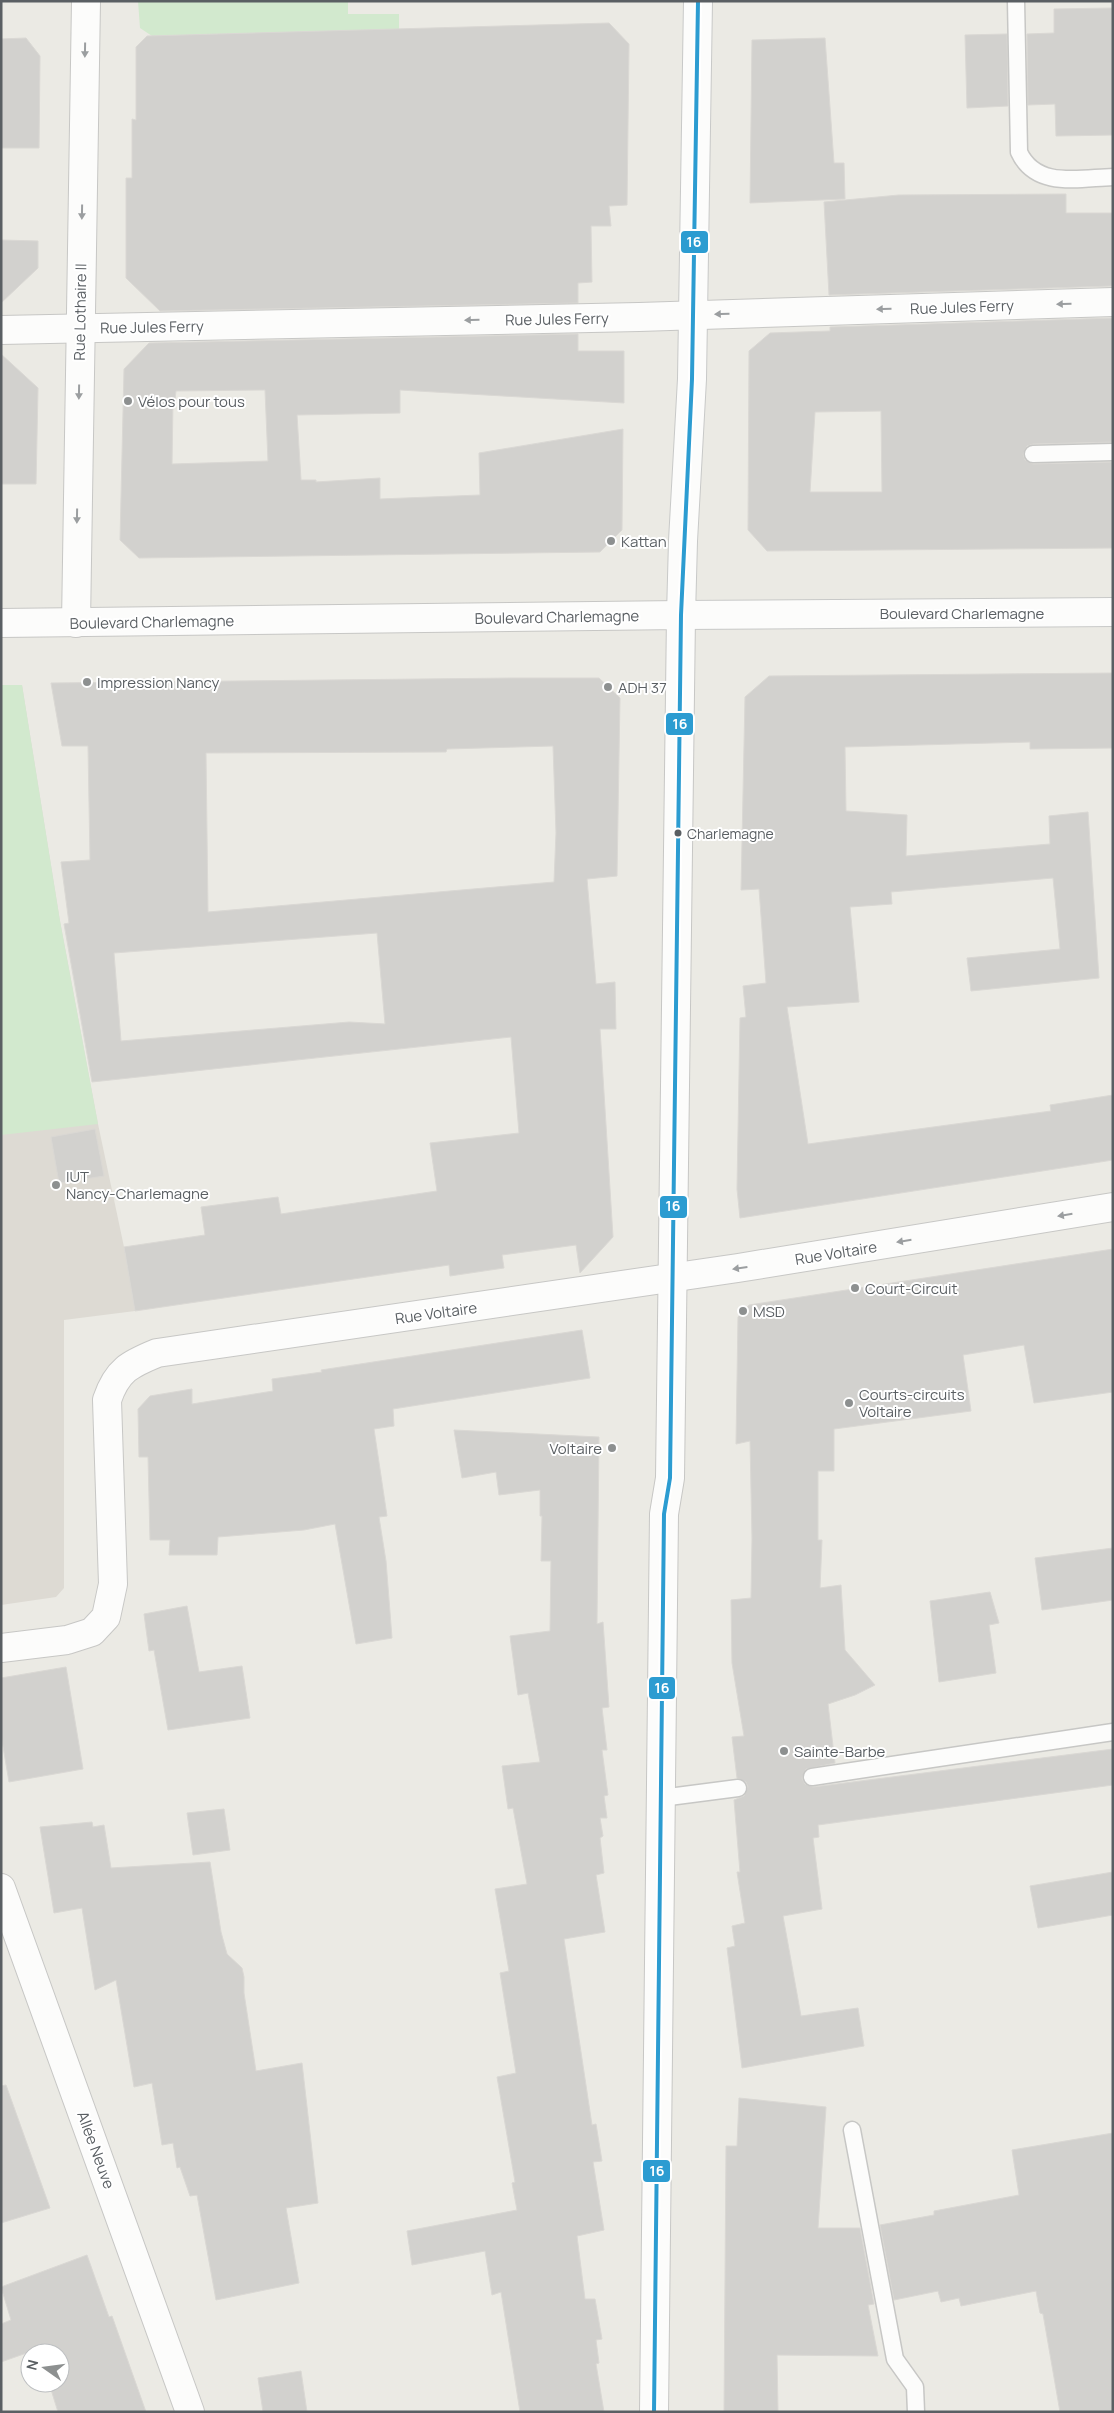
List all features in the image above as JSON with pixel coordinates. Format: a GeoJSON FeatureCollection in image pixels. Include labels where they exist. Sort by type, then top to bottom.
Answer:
{"type":"FeatureCollection","features":[{"type":"Feature","properties":{"kind":"street","name":"Rue Lothaire II"},"geometry":{"type":"LineString","coordinates":[[76,623],[86,1]]}},
{"type":"Feature","properties":{"kind":"street"},"geometry":{"type":"LineString","coordinates":[[654,2412],[664,1514],[670,1478],[681,615],[693,315],[698,1]]}},
{"type":"Feature","properties":{"kind":"street","name":"Rue Jules Ferry"},"geometry":{"type":"LineString","coordinates":[[1,330],[693,315],[1113,302]]}},
{"type":"Feature","properties":{"kind":"street","name":"Boulevard Charlemagne"},"geometry":{"type":"LineString","coordinates":[[1,623],[1113,612]]}},
{"type":"Feature","properties":{"kind":"street","name":"Rue Voltaire"},"geometry":{"type":"LineString","coordinates":[[1,1648],[67,1640],[92,1632],[106,1617],[113,1584],[107,1400],[113,1382],[130,1364],[158,1353],[674,1278],[1113,1208]]}},
{"type":"Feature","properties":{"kind":"street","name":"Allée Neuve"},"geometry":{"type":"LineString","coordinates":[[1,1888],[190,2412]]}},
{"type":"Feature","properties":{"kind":"lane"},"geometry":{"type":"LineString","coordinates":[[1016,1],[1020,152],[1024,161],[1032,171],[1043,177],[1057,179],[1113,177]]}},
{"type":"Feature","properties":{"kind":"lane"},"geometry":{"type":"LineString","coordinates":[[1033,454],[1113,452]]}},
{"type":"Feature","properties":{"kind":"lane"},"geometry":{"type":"LineString","coordinates":[[812,1778],[1113,1732]]}},
{"type":"Feature","properties":{"kind":"lane"},"geometry":{"type":"LineString","coordinates":[[661,1798],[738,1788]]}},
{"type":"Feature","properties":{"kind":"lane"},"geometry":{"type":"LineString","coordinates":[[852,2130],[895,2359],[915,2387],[916,2412]]}},
{"type":"Feature","properties":{"kind":"shaded area","name":"IUT Nancy-Charlemagne"},"geometry":{"type":"Polygon","coordinates":[[[1,685],[22,685],[60,921],[135,1311],[64,1320],[64,1588],[56,1597],[1,1605],[1,685]]]}},
{"type":"Feature","properties":{"kind":"green space"},"geometry":{"type":"Polygon","coordinates":[[[138,1],[348,1],[348,14],[399,14],[399,30],[152,36],[140,28],[138,1]]]}},
{"type":"Feature","properties":{"kind":"green space"},"geometry":{"type":"Polygon","coordinates":[[[1,685],[22,685],[60,921],[98,1124],[1,1135],[1,685]]]}},
{"type":"Feature","properties":{"kind":"building"},"geometry":{"type":"Polygon","coordinates":[[[1113,8],[1113,135],[1056,136],[1055,104],[1028,105],[1027,34],[1054,33],[1054,9],[1113,8]]]}},
{"type":"Feature","properties":{"kind":"building"},"geometry":{"type":"Polygon","coordinates":[[[609,23],[629,44],[627,205],[609,206],[611,226],[591,226],[592,282],[578,283],[578,303],[160,311],[126,278],[126,178],[132,178],[132,119],[136,120],[136,47],[147,36],[609,23]]]}},
{"type":"Feature","properties":{"kind":"building"},"geometry":{"type":"Polygon","coordinates":[[[1007,34],[1008,106],[967,108],[965,35],[1007,34]]]}},
{"type":"Feature","properties":{"kind":"building"},"geometry":{"type":"Polygon","coordinates":[[[26,38],[40,56],[39,148],[1,148],[1,39],[26,38]]]}},
{"type":"Feature","properties":{"kind":"building"},"geometry":{"type":"Polygon","coordinates":[[[825,38],[834,163],[844,163],[845,199],[750,203],[752,40],[825,38]]]}},
{"type":"Feature","properties":{"kind":"building"},"geometry":{"type":"Polygon","coordinates":[[[1066,194],[1066,213],[1113,213],[1113,286],[829,295],[824,202],[899,195],[1066,194]]]}},
{"type":"Feature","properties":{"kind":"building"},"geometry":{"type":"Polygon","coordinates":[[[1,240],[38,241],[38,268],[1,303],[1,240]]]}},
{"type":"Feature","properties":{"kind":"building"},"geometry":{"type":"Polygon","coordinates":[[[1113,318],[1113,442],[1033,444],[1027,446],[1023,454],[1025,460],[1033,464],[1113,462],[1113,548],[767,551],[748,530],[749,351],[770,333],[830,331],[830,327],[1113,318]],[[881,411],[815,412],[810,492],[882,492],[881,411]]]}},
{"type":"Feature","properties":{"kind":"building"},"geometry":{"type":"Polygon","coordinates":[[[578,334],[578,351],[624,351],[624,403],[400,390],[400,413],[297,415],[301,480],[316,480],[316,482],[380,478],[380,499],[480,495],[479,453],[623,429],[622,530],[600,552],[139,558],[120,540],[124,369],[149,343],[578,334]],[[265,390],[176,391],[175,400],[173,400],[172,464],[268,461],[265,390]]]}},
{"type":"Feature","properties":{"kind":"building"},"geometry":{"type":"Polygon","coordinates":[[[1,354],[38,388],[36,484],[1,484],[1,354]]]}},
{"type":"Feature","properties":{"kind":"building"},"geometry":{"type":"Polygon","coordinates":[[[1113,673],[1113,748],[1030,749],[1030,742],[845,747],[846,811],[907,815],[906,856],[1050,844],[1049,816],[1088,812],[1099,978],[971,991],[967,958],[1060,949],[1053,878],[891,892],[892,904],[850,907],[859,1002],[787,1007],[808,1144],[1051,1111],[1050,1105],[1113,1095],[1113,1160],[740,1218],[737,1189],[740,1018],[746,1017],[743,986],[766,983],[759,889],[741,890],[745,697],[769,676],[1113,673]]]}},
{"type":"Feature","properties":{"kind":"building"},"geometry":{"type":"Polygon","coordinates":[[[599,678],[620,698],[617,876],[587,879],[596,984],[615,982],[616,1029],[600,1029],[613,1237],[580,1273],[576,1245],[502,1255],[504,1268],[450,1276],[449,1265],[135,1311],[124,1247],[205,1235],[201,1207],[278,1197],[281,1214],[437,1191],[430,1143],[519,1133],[511,1037],[92,1082],[64,924],[69,923],[61,862],[90,860],[88,746],[62,746],[51,683],[599,678]],[[553,746],[447,749],[446,752],[206,753],[208,912],[554,882],[556,833],[553,746]],[[377,933],[114,953],[121,1041],[349,1022],[385,1024],[377,933]]]}},
{"type":"Feature","properties":{"kind":"building"},"geometry":{"type":"Polygon","coordinates":[[[95,1129],[104,1176],[59,1183],[51,1137],[95,1129]]]}},
{"type":"Feature","properties":{"kind":"building"},"geometry":{"type":"Polygon","coordinates":[[[1113,1249],[1113,1392],[1034,1403],[1024,1345],[963,1355],[971,1411],[834,1429],[834,1471],[818,1471],[818,1540],[822,1540],[820,1588],[841,1585],[845,1650],[875,1685],[855,1695],[828,1704],[835,1763],[806,1769],[802,1778],[805,1784],[813,1787],[1113,1749],[1113,1785],[818,1825],[819,1837],[813,1838],[822,1909],[783,1916],[801,2016],[858,2008],[864,2046],[742,2068],[727,1948],[735,1946],[732,1926],[745,1923],[737,1872],[740,1872],[734,1800],[744,1796],[748,1787],[746,1782],[737,1778],[732,1737],[744,1736],[732,1663],[731,1600],[751,1598],[752,1539],[750,1441],[736,1444],[738,1317],[749,1305],[1113,1249]]]}},
{"type":"Feature","properties":{"kind":"building"},"geometry":{"type":"Polygon","coordinates":[[[582,1330],[590,1378],[393,1409],[394,1426],[374,1429],[387,1516],[379,1517],[386,1561],[392,1638],[356,1644],[335,1524],[304,1530],[218,1537],[217,1555],[169,1555],[170,1540],[150,1540],[148,1457],[139,1457],[138,1409],[150,1396],[192,1389],[192,1404],[273,1391],[272,1379],[582,1330]]]}},
{"type":"Feature","properties":{"kind":"building"},"geometry":{"type":"Polygon","coordinates":[[[454,1430],[599,1437],[597,1624],[603,1622],[609,1707],[602,1708],[607,1750],[602,1750],[608,1795],[604,1796],[607,1818],[600,1818],[603,1836],[600,1838],[604,1873],[596,1875],[605,1932],[564,1939],[592,2125],[596,2124],[602,2161],[593,2162],[604,2230],[577,2236],[585,2299],[595,2299],[602,2339],[596,2340],[599,2363],[596,2364],[604,2412],[520,2412],[501,2292],[492,2295],[485,2251],[412,2265],[407,2231],[517,2210],[512,2183],[515,2182],[497,2077],[516,2073],[500,1973],[509,1971],[495,1889],[527,1884],[513,1808],[508,1809],[502,1766],[540,1762],[528,1693],[518,1695],[510,1636],[550,1631],[551,1561],[541,1561],[542,1516],[540,1516],[540,1490],[499,1495],[496,1472],[462,1478],[454,1430]]]}},
{"type":"Feature","properties":{"kind":"building"},"geometry":{"type":"Polygon","coordinates":[[[1113,1548],[1113,1600],[1042,1610],[1035,1558],[1113,1548]]]}},
{"type":"Feature","properties":{"kind":"building"},"geometry":{"type":"Polygon","coordinates":[[[990,1592],[999,1623],[989,1625],[996,1673],[939,1682],[930,1601],[990,1592]]]}},
{"type":"Feature","properties":{"kind":"building"},"geometry":{"type":"Polygon","coordinates":[[[187,1606],[199,1672],[242,1666],[250,1718],[168,1730],[154,1650],[149,1651],[144,1614],[187,1606]]]}},
{"type":"Feature","properties":{"kind":"building"},"geometry":{"type":"Polygon","coordinates":[[[66,1667],[83,1769],[9,1782],[1,1735],[1,1678],[66,1667]]]}},
{"type":"Feature","properties":{"kind":"building"},"geometry":{"type":"Polygon","coordinates":[[[224,1809],[230,1850],[193,1855],[187,1813],[224,1809]]]}},
{"type":"Feature","properties":{"kind":"building"},"geometry":{"type":"Polygon","coordinates":[[[92,1822],[93,1827],[104,1825],[111,1868],[210,1862],[221,1932],[227,1954],[242,1968],[244,1977],[244,1993],[256,2071],[302,2063],[318,2203],[286,2208],[299,2283],[216,2300],[197,2195],[190,2196],[180,2167],[177,2168],[173,2143],[162,2145],[152,2083],[134,2087],[116,1980],[95,1990],[82,1908],[54,1913],[40,1827],[92,1822]]]}},
{"type":"Feature","properties":{"kind":"building"},"geometry":{"type":"Polygon","coordinates":[[[1113,1872],[1113,1915],[1038,1928],[1030,1886],[1113,1872]]]}},
{"type":"Feature","properties":{"kind":"building"},"geometry":{"type":"Polygon","coordinates":[[[6,2085],[50,2208],[1,2223],[1,2086],[6,2085]]]}},
{"type":"Feature","properties":{"kind":"building"},"geometry":{"type":"Polygon","coordinates":[[[739,2098],[826,2107],[818,2228],[860,2228],[874,2304],[868,2305],[878,2356],[777,2355],[778,2412],[724,2412],[726,2146],[737,2146],[739,2098]]]}},
{"type":"Feature","properties":{"kind":"building"},"geometry":{"type":"Polygon","coordinates":[[[1113,2133],[1113,2412],[1060,2412],[1043,2314],[1040,2313],[1036,2291],[961,2306],[959,2298],[941,2302],[938,2291],[894,2300],[880,2225],[934,2215],[934,2211],[1019,2195],[1012,2150],[1113,2133]]]}},
{"type":"Feature","properties":{"kind":"building"},"geometry":{"type":"Polygon","coordinates":[[[87,2255],[109,2317],[112,2316],[146,2412],[58,2412],[52,2393],[70,2393],[70,2343],[20,2343],[20,2355],[1,2362],[1,2324],[11,2320],[1,2287],[87,2255]]]}},
{"type":"Feature","properties":{"kind":"building"},"geometry":{"type":"Polygon","coordinates":[[[301,2371],[307,2412],[263,2412],[258,2378],[301,2371]]]}},
{"type":"Feature","properties":{"kind":"transit line","name":"16"},"geometry":{"type":"LineString","coordinates":[[654,2412],[664,1514],[670,1478],[681,615],[692,379],[698,1]]}},
{"type":"Feature","properties":{"kind":"place","name":"Vélos pour tous"},"geometry":{"type":"Point","coordinates":[128,401]}},
{"type":"Feature","properties":{"kind":"place","name":"Kattan"},"geometry":{"type":"Point","coordinates":[611,541]}},
{"type":"Feature","properties":{"kind":"place","name":"Impression Nancy"},"geometry":{"type":"Point","coordinates":[87,682]}},
{"type":"Feature","properties":{"kind":"place","name":"ADH 37"},"geometry":{"type":"Point","coordinates":[608,687]}},
{"type":"Feature","properties":{"kind":"place","name":"Charlemagne"},"geometry":{"type":"Point","coordinates":[678,833]}},
{"type":"Feature","properties":{"kind":"place","name":"IUT Nancy-Charlemagne"},"geometry":{"type":"Point","coordinates":[56,1185]}},
{"type":"Feature","properties":{"kind":"place","name":"Court-Circuit"},"geometry":{"type":"Point","coordinates":[855,1288]}},
{"type":"Feature","properties":{"kind":"place","name":"MSD"},"geometry":{"type":"Point","coordinates":[743,1311]}},
{"type":"Feature","properties":{"kind":"place","name":"Courts-circuits Voltaire"},"geometry":{"type":"Point","coordinates":[849,1403]}},
{"type":"Feature","properties":{"kind":"place","name":"Voltaire"},"geometry":{"type":"Point","coordinates":[612,1448]}},
{"type":"Feature","properties":{"kind":"place","name":"Sainte-Barbe"},"geometry":{"type":"Point","coordinates":[784,1751]}}]}
